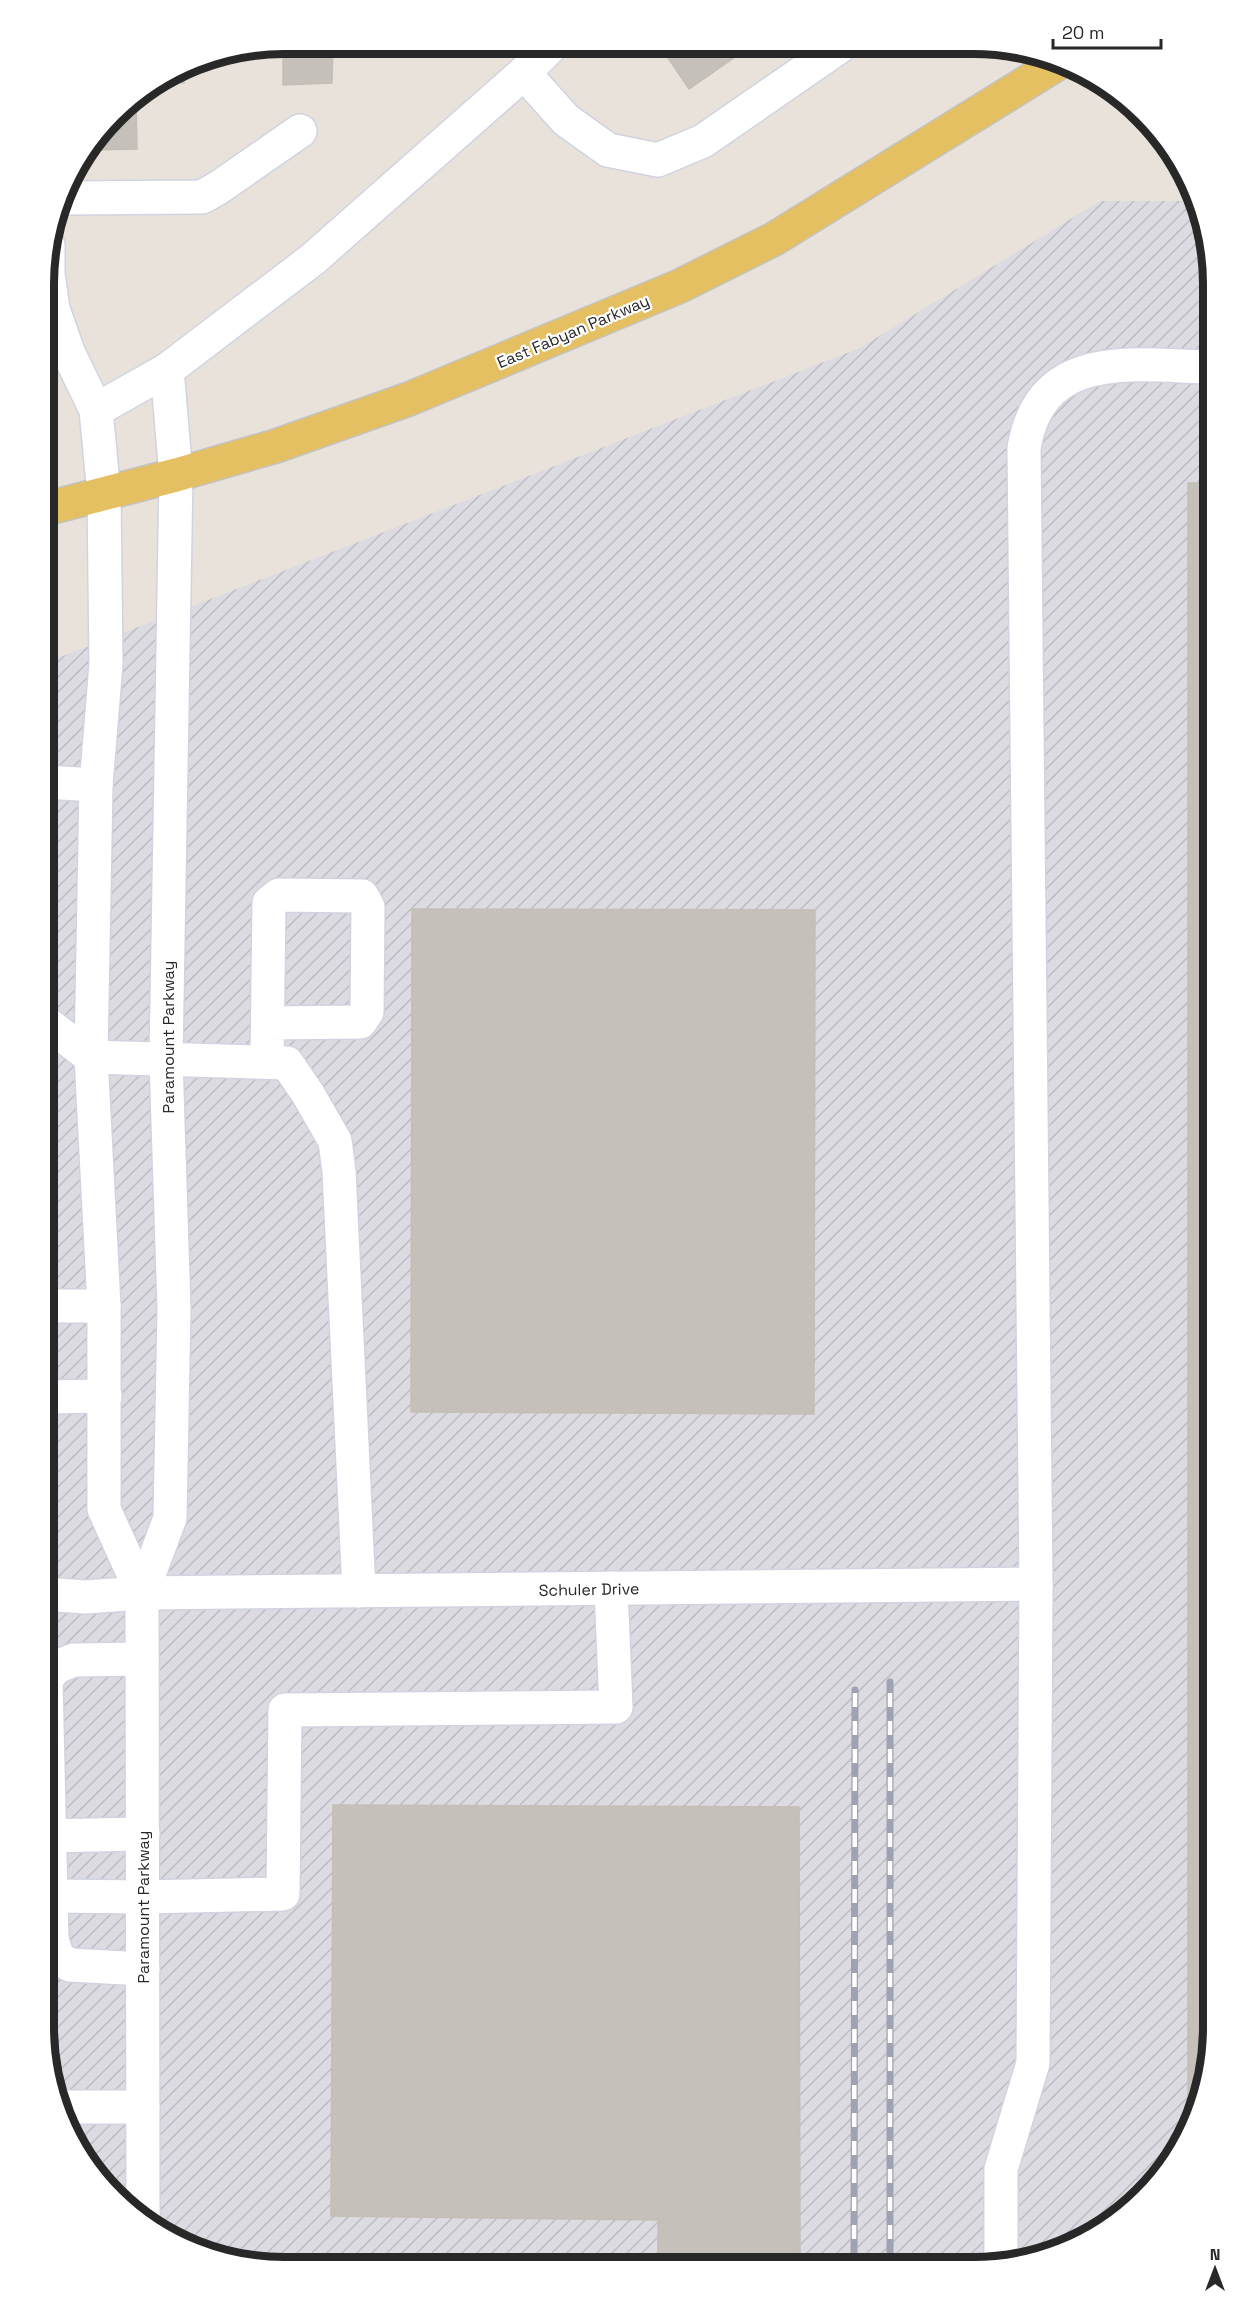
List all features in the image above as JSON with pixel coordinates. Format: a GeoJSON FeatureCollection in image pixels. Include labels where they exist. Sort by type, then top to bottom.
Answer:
{"type":"FeatureCollection","features":[{"type":"Feature","properties":{"kind":"main road","name":"East Fabyan Parkway"},"geometry":{"type":"LineString","coordinates":[[54,506],[176,475],[276,446],[409,399],[680,286],[783,234],[1051,67]]}},
{"type":"Feature","properties":{"kind":"street"},"geometry":{"type":"LineString","coordinates":[[54,312],[68,352],[96,410],[167,370],[313,259],[543,54]]}},
{"type":"Feature","properties":{"kind":"street"},"geometry":{"type":"LineString","coordinates":[[524,73],[566,120],[608,150],[658,160],[703,141],[829,54]]}},
{"type":"Feature","properties":{"kind":"street"},"geometry":{"type":"LineString","coordinates":[[70,198],[202,197],[300,131]]}},
{"type":"Feature","properties":{"kind":"street"},"geometry":{"type":"LineString","coordinates":[[1001,2255],[1001,2169],[1033,2062],[1036,1584],[1024,448],[1028,429],[1041,401],[1070,376],[1106,366],[1203,367]]}},
{"type":"Feature","properties":{"kind":"street","name":"Paramount Parkway"},"geometry":{"type":"LineString","coordinates":[[143,2209],[142,1593],[170,1518],[174,1309],[166,1059],[176,475],[167,370]]}},
{"type":"Feature","properties":{"kind":"street","name":"Paramount Parkway"},"geometry":{"type":"LineString","coordinates":[[96,410],[104,494],[106,664],[96,785],[91,1057],[104,1306],[104,1509],[142,1593]]}},
{"type":"Feature","properties":{"kind":"street"},"geometry":{"type":"LineString","coordinates":[[54,783],[96,785]]}},
{"type":"Feature","properties":{"kind":"street"},"geometry":{"type":"LineString","coordinates":[[267,1061],[269,903],[279,895],[362,896],[368,908],[367,1012],[360,1022],[268,1023]]}},
{"type":"Feature","properties":{"kind":"street"},"geometry":{"type":"LineString","coordinates":[[54,1029],[91,1057],[287,1063],[335,1141],[339,1171],[359,1591]]}},
{"type":"Feature","properties":{"kind":"street"},"geometry":{"type":"LineString","coordinates":[[54,1306],[104,1306]]}},
{"type":"Feature","properties":{"kind":"street"},"geometry":{"type":"LineString","coordinates":[[54,1397],[105,1396]]}},
{"type":"Feature","properties":{"kind":"street","name":"Schuler Drive"},"geometry":{"type":"LineString","coordinates":[[54,1595],[85,1597],[142,1593],[1036,1584]]}},
{"type":"Feature","properties":{"kind":"street"},"geometry":{"type":"LineString","coordinates":[[54,1896],[283,1894],[285,1710],[616,1707],[611,1588]]}},
{"type":"Feature","properties":{"kind":"street"},"geometry":{"type":"LineString","coordinates":[[54,1670],[74,1660],[142,1659]]}},
{"type":"Feature","properties":{"kind":"street"},"geometry":{"type":"LineString","coordinates":[[54,1836],[143,1834]]}},
{"type":"Feature","properties":{"kind":"street"},"geometry":{"type":"LineString","coordinates":[[54,1946],[58,1958],[70,1965],[143,1969]]}},
{"type":"Feature","properties":{"kind":"street"},"geometry":{"type":"LineString","coordinates":[[68,2107],[143,2107]]}},
{"type":"Feature","properties":{"kind":"shaded area"},"geometry":{"type":"Polygon","coordinates":[[[1100,201],[1188,201],[1199,239],[1203,269],[1203,2042],[1199,2072],[1191,2101],[1179,2129],[1156,2167],[1125,2200],[1101,2218],[1061,2240],[1018,2253],[988,2257],[269,2257],[239,2253],[210,2245],[182,2233],[144,2210],[121,2190],[101,2167],[71,2115],[58,2072],[54,2042],[54,660],[860,348],[1100,201]]]}},
{"type":"Feature","properties":{"kind":"building"},"geometry":{"type":"Polygon","coordinates":[[[283,54],[333,54],[332,83],[283,85],[283,54]]]}},
{"type":"Feature","properties":{"kind":"building"},"geometry":{"type":"Polygon","coordinates":[[[665,54],[739,54],[689,89],[665,54]]]}},
{"type":"Feature","properties":{"kind":"building"},"geometry":{"type":"Polygon","coordinates":[[[184,77],[184,83],[173,83],[184,77]]]}},
{"type":"Feature","properties":{"kind":"building"},"geometry":{"type":"Polygon","coordinates":[[[136,107],[137,149],[97,150],[121,121],[136,107]]]}},
{"type":"Feature","properties":{"kind":"building"},"geometry":{"type":"Polygon","coordinates":[[[1188,483],[1203,483],[1203,2042],[1199,2072],[1188,2109],[1188,483]]]}},
{"type":"Feature","properties":{"kind":"building"},"geometry":{"type":"Polygon","coordinates":[[[412,909],[815,910],[814,1414],[411,1412],[412,909]]]}},
{"type":"Feature","properties":{"kind":"building"},"geometry":{"type":"Polygon","coordinates":[[[333,1805],[799,1807],[800,2257],[658,2257],[658,2220],[331,2216],[333,1805]]]}},
{"type":"Feature","properties":{"kind":"railway"},"geometry":{"type":"LineString","coordinates":[[890,1682],[890,2257]]}},
{"type":"Feature","properties":{"kind":"railway"},"geometry":{"type":"LineString","coordinates":[[854,2257],[855,1690]]}}]}
